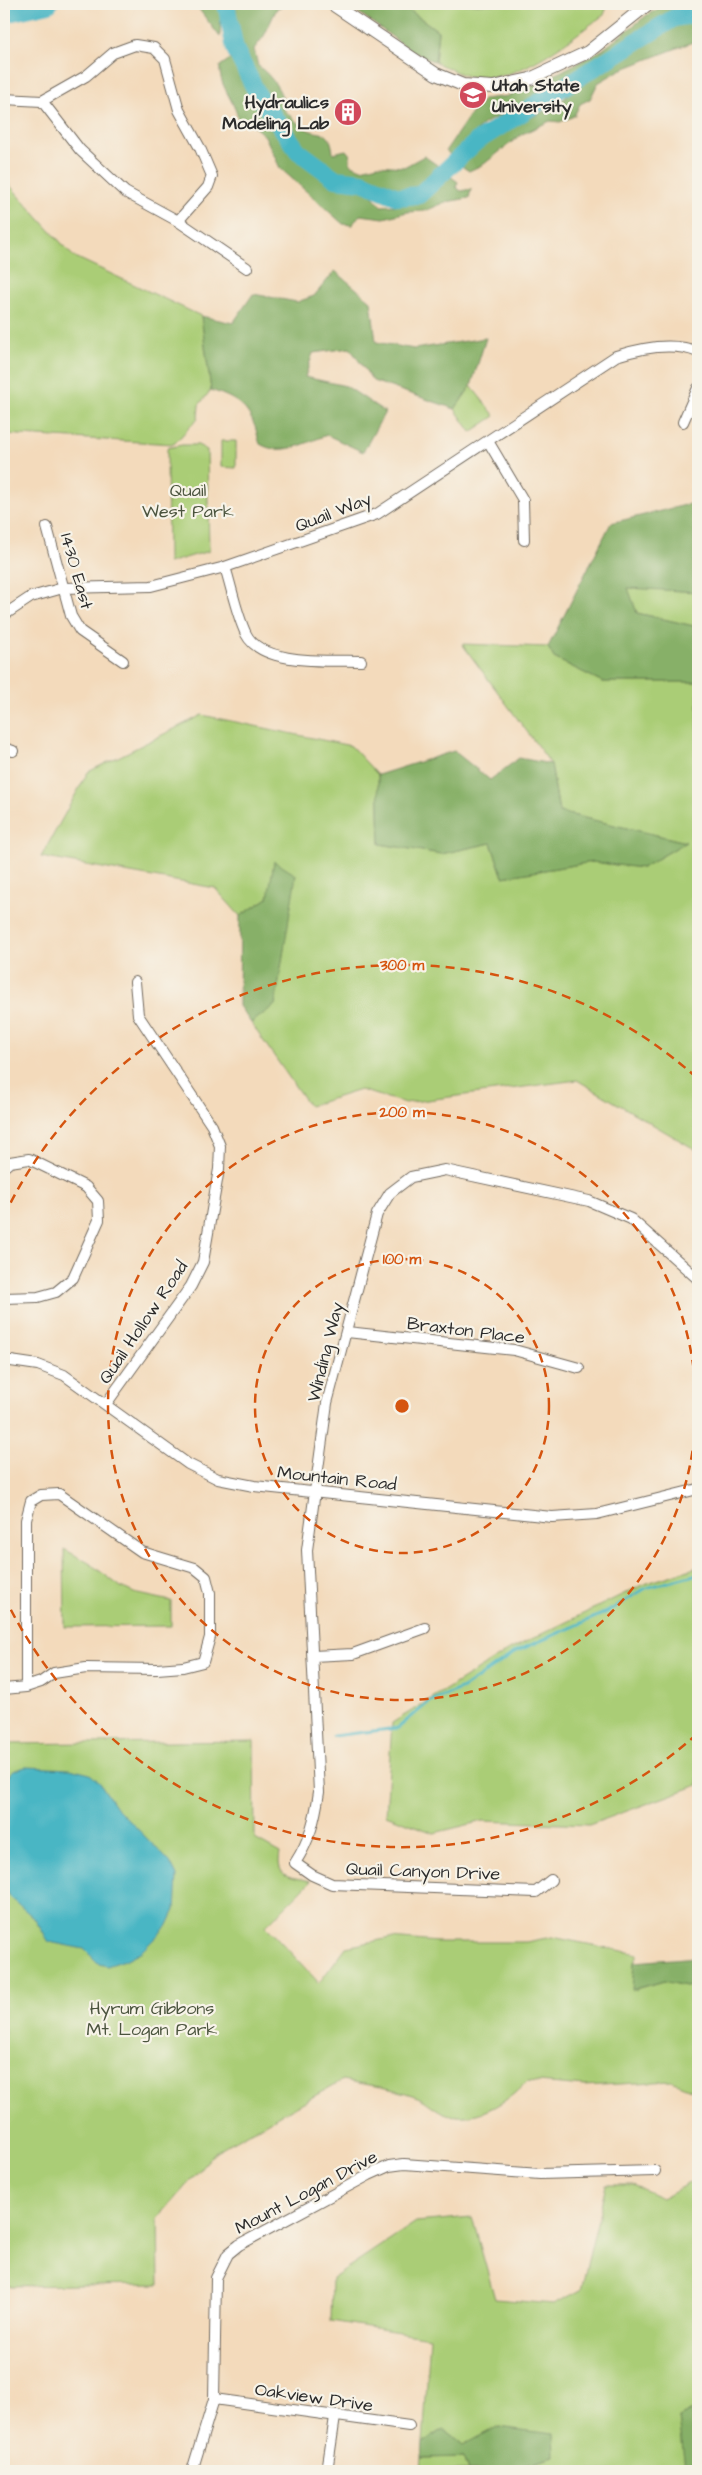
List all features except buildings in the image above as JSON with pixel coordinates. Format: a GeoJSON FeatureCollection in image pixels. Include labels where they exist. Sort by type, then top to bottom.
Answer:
{"type":"FeatureCollection","features":[{"type":"Feature","properties":{"kind":"street"},"geometry":{"type":"LineString","coordinates":[[332,4],[436,74],[463,85],[493,87],[530,79],[588,52],[648,4]]}},
{"type":"Feature","properties":{"kind":"street"},"geometry":{"type":"LineString","coordinates":[[4,99],[42,101],[86,76],[113,53],[135,45],[154,48],[165,59],[179,110],[200,148],[212,176],[208,187],[178,221]]}},
{"type":"Feature","properties":{"kind":"street"},"geometry":{"type":"LineString","coordinates":[[42,101],[80,150],[125,192],[178,221],[247,268]]}},
{"type":"Feature","properties":{"kind":"street","name":"Quail Way"},"geometry":{"type":"LineString","coordinates":[[4,615],[31,597],[63,588],[151,586],[225,567],[378,514],[616,356],[650,347],[691,349],[698,352]]}},
{"type":"Feature","properties":{"kind":"street"},"geometry":{"type":"LineString","coordinates":[[683,422],[698,388]]}},
{"type":"Feature","properties":{"kind":"street"},"geometry":{"type":"LineString","coordinates":[[488,441],[523,500],[524,540]]}},
{"type":"Feature","properties":{"kind":"street","name":"1430 East"},"geometry":{"type":"LineString","coordinates":[[47,527],[71,616],[80,630],[123,661]]}},
{"type":"Feature","properties":{"kind":"street"},"geometry":{"type":"LineString","coordinates":[[225,567],[246,635],[258,648],[279,657],[361,661]]}},
{"type":"Feature","properties":{"kind":"street","name":"Quail Hollow Road"},"geometry":{"type":"LineString","coordinates":[[106,1404],[191,1286],[203,1262],[219,1169],[220,1146],[212,1126],[138,1015],[135,982]]}},
{"type":"Feature","properties":{"kind":"street"},"geometry":{"type":"LineString","coordinates":[[4,1167],[10,1162],[29,1159],[86,1187],[98,1201],[99,1220],[73,1278],[56,1292],[38,1297],[4,1298]]}},
{"type":"Feature","properties":{"kind":"street","name":"Winding Way"},"geometry":{"type":"LineString","coordinates":[[295,1863],[306,1846],[313,1827],[319,1792],[307,1550],[327,1403],[376,1214],[390,1193],[411,1177],[445,1170],[589,1201],[631,1218],[698,1279]]}},
{"type":"Feature","properties":{"kind":"street","name":"Braxton Place"},"geometry":{"type":"LineString","coordinates":[[346,1332],[514,1350],[579,1368]]}},
{"type":"Feature","properties":{"kind":"street","name":"Mountain Road"},"geometry":{"type":"LineString","coordinates":[[4,1360],[38,1365],[64,1375],[188,1464],[218,1479],[254,1486],[552,1517],[597,1514],[698,1489]]}},
{"type":"Feature","properties":{"kind":"street"},"geometry":{"type":"LineString","coordinates":[[4,1689],[26,1688],[41,1682],[54,1673],[86,1668],[183,1667],[204,1662],[210,1638],[210,1592],[206,1578],[195,1568],[142,1552],[59,1494],[41,1495],[31,1501],[26,1520],[26,1688]]}},
{"type":"Feature","properties":{"kind":"street"},"geometry":{"type":"LineString","coordinates":[[312,1656],[353,1654],[425,1628]]}},
{"type":"Feature","properties":{"kind":"street","name":"Quail Canyon Drive"},"geometry":{"type":"LineString","coordinates":[[295,1863],[312,1875],[332,1884],[536,1892],[551,1880]]}},
{"type":"Feature","properties":{"kind":"street","name":"Mount Logan Drive"},"geometry":{"type":"LineString","coordinates":[[192,2471],[214,2399],[216,2278],[228,2254],[239,2245],[389,2166],[404,2164],[540,2174],[655,2171]]}},
{"type":"Feature","properties":{"kind":"street","name":"Oakview Drive"},"geometry":{"type":"LineString","coordinates":[[214,2399],[409,2426]]}},
{"type":"Feature","properties":{"kind":"street"},"geometry":{"type":"LineString","coordinates":[[327,2471],[335,2417]]}},
{"type":"Feature","properties":{"kind":"green space"},"geometry":{"type":"Polygon","coordinates":[[[195,4],[218,4],[221,14],[220,37],[195,4]]]}},
{"type":"Feature","properties":{"kind":"green space"},"geometry":{"type":"Polygon","coordinates":[[[235,4],[289,4],[277,8],[264,36],[254,49],[258,66],[268,74],[280,91],[284,110],[303,127],[326,135],[332,144],[333,153],[346,150],[350,155],[350,164],[361,169],[378,165],[404,167],[424,156],[437,165],[438,170],[416,187],[406,190],[388,189],[353,176],[347,177],[348,185],[371,194],[381,206],[404,204],[419,201],[426,197],[450,176],[458,182],[456,187],[461,191],[471,189],[469,198],[446,202],[425,211],[407,212],[384,218],[360,215],[352,225],[343,224],[280,168],[265,136],[251,124],[238,119],[220,73],[220,66],[230,59],[245,77],[235,4]]]}},
{"type":"Feature","properties":{"kind":"green space"},"geometry":{"type":"Polygon","coordinates":[[[347,4],[401,4],[438,31],[435,62],[413,52],[347,4]]]}},
{"type":"Feature","properties":{"kind":"green space"},"geometry":{"type":"Polygon","coordinates":[[[401,4],[608,4],[604,15],[540,59],[522,69],[485,78],[467,76],[435,62],[438,31],[401,4]]]}},
{"type":"Feature","properties":{"kind":"green space"},"geometry":{"type":"Polygon","coordinates":[[[667,4],[698,4],[698,40],[620,70],[598,83],[590,99],[580,104],[574,116],[560,122],[550,121],[522,134],[484,164],[469,171],[463,167],[463,160],[474,149],[498,133],[561,102],[579,82],[616,61],[636,45],[632,40],[572,79],[483,124],[456,153],[450,155],[446,150],[474,109],[484,99],[508,96],[537,84],[602,50],[647,15],[667,4]]]}},
{"type":"Feature","properties":{"kind":"green space"},"geometry":{"type":"Polygon","coordinates":[[[4,179],[73,256],[201,316],[211,390],[199,405],[198,418],[174,444],[4,434],[4,179]]]}},
{"type":"Feature","properties":{"kind":"green space"},"geometry":{"type":"Polygon","coordinates":[[[335,271],[371,301],[376,342],[414,349],[486,338],[471,386],[455,409],[373,381],[350,348],[313,353],[305,377],[346,386],[385,412],[363,452],[327,435],[302,445],[285,449],[268,448],[260,444],[254,425],[241,405],[211,390],[201,316],[233,323],[253,294],[297,302],[314,296],[335,271]]]}},
{"type":"Feature","properties":{"kind":"green space"},"geometry":{"type":"Polygon","coordinates":[[[471,386],[495,416],[471,432],[455,409],[471,386]]]}},
{"type":"Feature","properties":{"kind":"green space"},"geometry":{"type":"Polygon","coordinates":[[[221,441],[236,441],[236,468],[221,467],[221,441]]]}},
{"type":"Feature","properties":{"kind":"green space","name":"Quail West Park"},"geometry":{"type":"Polygon","coordinates":[[[182,445],[198,445],[207,450],[209,551],[168,563],[167,448],[182,445]]]}},
{"type":"Feature","properties":{"kind":"green space"},"geometry":{"type":"Polygon","coordinates":[[[698,502],[698,592],[628,588],[637,613],[698,627],[698,682],[603,682],[554,658],[548,647],[611,523],[698,502]]]}},
{"type":"Feature","properties":{"kind":"green space"},"geometry":{"type":"Polygon","coordinates":[[[627,587],[698,592],[698,627],[637,613],[627,587]]]}},
{"type":"Feature","properties":{"kind":"green space"},"geometry":{"type":"Polygon","coordinates":[[[462,644],[548,647],[554,658],[603,682],[698,682],[698,1151],[577,1080],[405,1103],[360,1090],[309,1106],[251,1023],[275,1004],[284,948],[268,898],[240,916],[215,888],[41,857],[88,772],[202,715],[351,746],[378,775],[380,844],[441,854],[491,843],[503,877],[592,862],[642,868],[686,842],[559,812],[551,764],[462,644]]]}},
{"type":"Feature","properties":{"kind":"green space"},"geometry":{"type":"Polygon","coordinates":[[[454,751],[490,780],[519,758],[551,764],[559,812],[686,842],[642,868],[592,862],[503,877],[491,843],[441,854],[380,844],[378,775],[454,751]]]}},
{"type":"Feature","properties":{"kind":"green space"},"geometry":{"type":"Polygon","coordinates":[[[274,861],[296,875],[275,1005],[251,1023],[239,1006],[240,916],[268,898],[274,861]]]}},
{"type":"Feature","properties":{"kind":"green space"},"geometry":{"type":"Polygon","coordinates":[[[64,1549],[89,1563],[121,1587],[134,1593],[171,1601],[171,1626],[65,1627],[64,1549]]]}},
{"type":"Feature","properties":{"kind":"green space"},"geometry":{"type":"Polygon","coordinates":[[[698,1567],[698,1785],[589,1825],[483,1821],[434,1833],[386,1815],[392,1723],[511,1649],[644,1584],[698,1567]]]}},
{"type":"Feature","properties":{"kind":"green space","name":"Hyrum Gibbons Mt. Logan Park"},"geometry":{"type":"Polygon","coordinates":[[[254,1741],[255,1839],[280,1853],[280,1868],[286,1875],[311,1881],[266,1926],[319,1983],[346,1947],[390,1938],[437,1942],[526,1942],[552,1937],[638,1954],[634,1962],[633,1990],[664,1981],[698,1989],[698,2092],[671,2081],[584,2086],[527,2081],[510,2097],[489,2110],[465,2116],[453,2116],[442,2112],[419,2097],[407,2093],[343,2080],[216,2151],[158,2218],[159,2284],[4,2286],[4,1744],[254,1741]]]}},
{"type":"Feature","properties":{"kind":"green space"},"geometry":{"type":"Polygon","coordinates":[[[698,1957],[698,1989],[664,1981],[632,1990],[634,1962],[698,1957]]]}},
{"type":"Feature","properties":{"kind":"green space"},"geometry":{"type":"Polygon","coordinates":[[[689,2183],[698,2184],[698,2408],[679,2418],[686,2464],[698,2459],[698,2471],[518,2471],[518,2466],[555,2456],[463,2445],[444,2429],[423,2443],[430,2337],[331,2321],[332,2278],[416,2222],[472,2217],[495,2299],[554,2304],[581,2290],[606,2185],[633,2185],[662,2198],[689,2183]]]}},
{"type":"Feature","properties":{"kind":"green space"},"geometry":{"type":"Polygon","coordinates":[[[698,2408],[698,2459],[685,2465],[679,2418],[698,2408]]]}},
{"type":"Feature","properties":{"kind":"green space"},"geometry":{"type":"Polygon","coordinates":[[[497,2427],[554,2434],[555,2456],[519,2466],[518,2471],[468,2471],[463,2457],[422,2458],[423,2443],[444,2429],[463,2445],[497,2427]]]}},
{"type":"Feature","properties":{"kind":"green space"},"geometry":{"type":"Polygon","coordinates":[[[463,2457],[468,2471],[421,2471],[422,2458],[463,2457]]]}},
{"type":"Feature","properties":{"kind":"water"},"geometry":{"type":"Polygon","coordinates":[[[26,1767],[70,1769],[90,1774],[100,1783],[115,1806],[170,1862],[177,1876],[175,1910],[168,1925],[142,1951],[125,1960],[107,1966],[99,1964],[84,1949],[49,1942],[34,1918],[10,1897],[6,1889],[4,1872],[4,1784],[12,1772],[26,1767]]]}},
{"type":"Feature","properties":{"kind":"waterway"},"geometry":{"type":"LineString","coordinates":[[4,14],[49,4]]}},
{"type":"Feature","properties":{"kind":"waterway"},"geometry":{"type":"LineString","coordinates":[[226,4],[235,49],[258,95],[298,151],[336,179],[362,182],[398,197],[419,195],[477,141],[674,18],[698,14]]}},
{"type":"Feature","properties":{"kind":"waterway"},"geometry":{"type":"LineString","coordinates":[[333,1736],[398,1728],[429,1702],[463,1688],[517,1651],[607,1612],[646,1588],[698,1574]]}},
{"type":"Feature","properties":{"kind":"place","name":"Utah State University"},"geometry":{"type":"Point","coordinates":[473,95]}},
{"type":"Feature","properties":{"kind":"place","name":"Hydraulics Modeling Lab"},"geometry":{"type":"Point","coordinates":[348,112]}}]}
